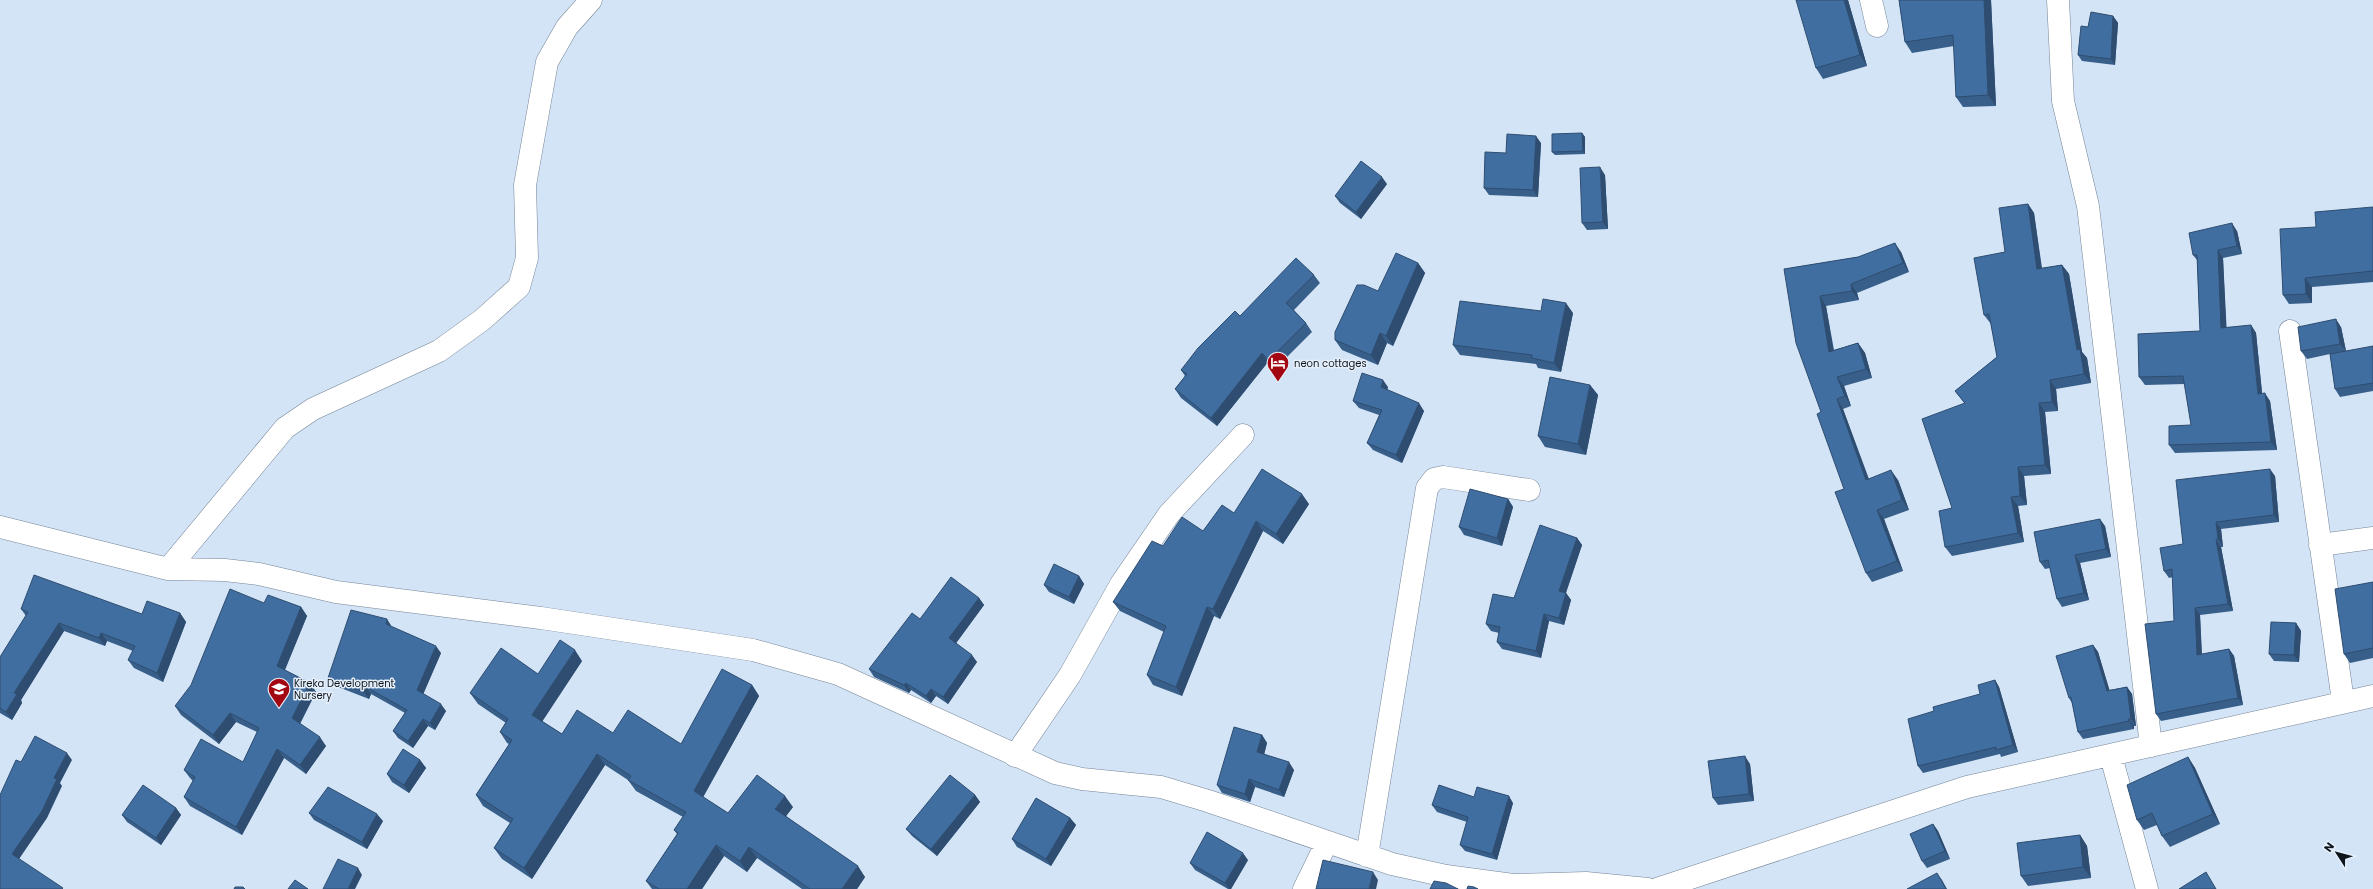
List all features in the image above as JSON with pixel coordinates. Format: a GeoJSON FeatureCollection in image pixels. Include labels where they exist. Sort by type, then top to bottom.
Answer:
{"type":"FeatureCollection","features":[{"type":"Feature","properties":{"kind":"street"},"geometry":{"type":"LineString","coordinates":[[168,569],[285,428],[313,410],[439,351],[482,320],[519,287],[527,258],[525,185],[547,62],[568,27],[591,0]]}},
{"type":"Feature","properties":{"kind":"street"},"geometry":{"type":"LineString","coordinates":[[1871,0],[1877,26]]}},
{"type":"Feature","properties":{"kind":"street"},"geometry":{"type":"LineString","coordinates":[[2058,0],[2063,101],[2088,206],[2151,746]]}},
{"type":"Feature","properties":{"kind":"street"},"geometry":{"type":"LineString","coordinates":[[2290,331],[2343,702]]}},
{"type":"Feature","properties":{"kind":"street"},"geometry":{"type":"LineString","coordinates":[[1015,756],[1070,675],[1121,584],[1169,514],[1243,436]]}},
{"type":"Feature","properties":{"kind":"street"},"geometry":{"type":"LineString","coordinates":[[1367,856],[1427,488],[1434,479],[1443,477],[1529,490]]}},
{"type":"Feature","properties":{"kind":"street"},"geometry":{"type":"LineString","coordinates":[[0,527],[168,569],[225,570],[259,574],[336,592],[541,618],[753,650],[838,674],[1055,773],[1082,779],[1161,787],[1208,801],[1392,864],[1446,876],[1513,885],[1586,882],[1648,889]]}},
{"type":"Feature","properties":{"kind":"street"},"geometry":{"type":"LineString","coordinates":[[2320,545],[2373,538]]}},
{"type":"Feature","properties":{"kind":"street"},"geometry":{"type":"LineString","coordinates":[[1657,889],[1967,787],[2112,756],[2373,696]]}},
{"type":"Feature","properties":{"kind":"street"},"geometry":{"type":"LineString","coordinates":[[2112,756],[2147,889]]}},
{"type":"Feature","properties":{"kind":"street"},"geometry":{"type":"LineString","coordinates":[[1304,889],[1327,842]]}},
{"type":"Feature","properties":{"kind":"building"},"geometry":{"type":"Polygon","coordinates":[[[1796,0],[1844,0],[1860,55],[1816,68],[1796,0]]]}},
{"type":"Feature","properties":{"kind":"building"},"geometry":{"type":"Polygon","coordinates":[[[1899,0],[1984,0],[1988,95],[1956,97],[1953,35],[1905,42],[1899,0]]]}},
{"type":"Feature","properties":{"kind":"building"},"geometry":{"type":"Polygon","coordinates":[[[2091,12],[2113,16],[2111,59],[2078,55],[2081,26],[2088,27],[2091,12]]]}},
{"type":"Feature","properties":{"kind":"building"},"geometry":{"type":"Polygon","coordinates":[[[1582,133],[1583,151],[1552,152],[1552,134],[1582,133]]]}},
{"type":"Feature","properties":{"kind":"building"},"geometry":{"type":"Polygon","coordinates":[[[1507,134],[1536,136],[1533,190],[1484,188],[1485,152],[1506,153],[1507,134]]]}},
{"type":"Feature","properties":{"kind":"building"},"geometry":{"type":"Polygon","coordinates":[[[1361,161],[1382,177],[1356,212],[1335,196],[1361,161]]]}},
{"type":"Feature","properties":{"kind":"building"},"geometry":{"type":"Polygon","coordinates":[[[1600,167],[1603,222],[1582,223],[1580,168],[1600,167]]]}},
{"type":"Feature","properties":{"kind":"building"},"geometry":{"type":"Polygon","coordinates":[[[2028,204],[2037,269],[2062,265],[2077,350],[2080,349],[2084,374],[2050,380],[2052,402],[2039,403],[2045,465],[2018,467],[2020,496],[2011,497],[2018,533],[1945,547],[1939,511],[1952,508],[1922,419],[1965,403],[1955,391],[1997,357],[1989,314],[1984,315],[1974,258],[2005,252],[1999,208],[2028,204]]]}},
{"type":"Feature","properties":{"kind":"building"},"geometry":{"type":"Polygon","coordinates":[[[2373,207],[2373,271],[2305,278],[2306,294],[2283,295],[2280,229],[2316,227],[2315,212],[2373,207]]]}},
{"type":"Feature","properties":{"kind":"building"},"geometry":{"type":"Polygon","coordinates":[[[2232,223],[2237,246],[2218,250],[2221,328],[2251,325],[2258,394],[2265,393],[2271,442],[2169,445],[2169,426],[2191,425],[2183,376],[2139,377],[2138,334],[2200,331],[2197,255],[2193,255],[2189,233],[2232,223]]]}},
{"type":"Feature","properties":{"kind":"building"},"geometry":{"type":"Polygon","coordinates":[[[1895,243],[1903,263],[1851,284],[1852,291],[1820,296],[1829,352],[1858,343],[1866,369],[1837,377],[1845,396],[1837,399],[1866,480],[1891,470],[1902,500],[1877,510],[1897,561],[1866,573],[1835,492],[1844,489],[1817,414],[1821,412],[1796,343],[1784,269],[1858,257],[1895,243]]]}},
{"type":"Feature","properties":{"kind":"building"},"geometry":{"type":"Polygon","coordinates":[[[1396,253],[1418,263],[1386,336],[1380,333],[1371,355],[1335,340],[1335,332],[1357,285],[1364,285],[1378,291],[1396,253]]]}},
{"type":"Feature","properties":{"kind":"building"},"geometry":{"type":"Polygon","coordinates":[[[1296,258],[1314,275],[1286,303],[1306,323],[1269,360],[1262,353],[1211,418],[1175,389],[1187,374],[1181,370],[1198,348],[1235,311],[1240,316],[1296,258]]]}},
{"type":"Feature","properties":{"kind":"building"},"geometry":{"type":"Polygon","coordinates":[[[1543,299],[1566,303],[1554,363],[1532,358],[1532,355],[1453,345],[1460,301],[1541,311],[1543,299]]]}},
{"type":"Feature","properties":{"kind":"building"},"geometry":{"type":"Polygon","coordinates":[[[2336,319],[2340,344],[2301,351],[2298,327],[2336,319]]]}},
{"type":"Feature","properties":{"kind":"building"},"geometry":{"type":"Polygon","coordinates":[[[2373,346],[2373,383],[2335,389],[2330,354],[2373,346]]]}},
{"type":"Feature","properties":{"kind":"building"},"geometry":{"type":"Polygon","coordinates":[[[1362,373],[1383,380],[1381,387],[1419,403],[1396,455],[1367,443],[1382,410],[1353,401],[1362,373]]]}},
{"type":"Feature","properties":{"kind":"building"},"geometry":{"type":"Polygon","coordinates":[[[1550,377],[1590,385],[1578,444],[1538,436],[1550,377]]]}},
{"type":"Feature","properties":{"kind":"building"},"geometry":{"type":"Polygon","coordinates":[[[1262,469],[1302,494],[1276,534],[1256,521],[1213,609],[1207,607],[1176,687],[1147,675],[1166,626],[1113,602],[1152,541],[1163,546],[1182,517],[1203,531],[1222,505],[1234,513],[1262,469]]]}},
{"type":"Feature","properties":{"kind":"building"},"geometry":{"type":"Polygon","coordinates":[[[2270,469],[2274,515],[2216,522],[2218,539],[2216,540],[2228,604],[2195,608],[2197,655],[2229,649],[2238,698],[2156,714],[2145,624],[2174,621],[2172,569],[2164,571],[2160,548],[2183,544],[2176,480],[2270,469]]]}},
{"type":"Feature","properties":{"kind":"building"},"geometry":{"type":"Polygon","coordinates":[[[1470,489],[1508,499],[1497,538],[1459,527],[1470,489]]]}},
{"type":"Feature","properties":{"kind":"building"},"geometry":{"type":"Polygon","coordinates":[[[2100,519],[2106,549],[2075,555],[2084,593],[2057,599],[2048,560],[2040,562],[2034,532],[2100,519]]]}},
{"type":"Feature","properties":{"kind":"building"},"geometry":{"type":"Polygon","coordinates":[[[1540,525],[1577,538],[1559,591],[1566,593],[1559,618],[1544,614],[1536,651],[1497,642],[1500,627],[1486,624],[1493,594],[1514,598],[1540,525]]]}},
{"type":"Feature","properties":{"kind":"building"},"geometry":{"type":"Polygon","coordinates":[[[1054,564],[1079,576],[1069,597],[1044,585],[1054,564]]]}},
{"type":"Feature","properties":{"kind":"building"},"geometry":{"type":"Polygon","coordinates":[[[34,575],[142,614],[147,601],[180,613],[157,673],[128,660],[135,646],[101,633],[99,638],[59,623],[14,693],[17,694],[6,712],[0,708],[0,657],[28,612],[21,609],[34,575]]]}},
{"type":"Feature","properties":{"kind":"building"},"geometry":{"type":"Polygon","coordinates":[[[951,577],[979,598],[949,638],[972,655],[943,697],[931,689],[926,696],[906,683],[904,685],[869,669],[912,613],[920,619],[951,577]]]}},
{"type":"Feature","properties":{"kind":"building"},"geometry":{"type":"Polygon","coordinates":[[[2373,582],[2373,648],[2344,654],[2335,589],[2373,582]]]}},
{"type":"Feature","properties":{"kind":"building"},"geometry":{"type":"Polygon","coordinates":[[[230,589],[264,603],[268,595],[301,607],[277,666],[310,683],[292,718],[320,737],[300,765],[277,749],[236,827],[184,797],[195,777],[184,770],[201,739],[243,762],[259,728],[230,713],[213,735],[175,706],[191,685],[230,589]]]}},
{"type":"Feature","properties":{"kind":"building"},"geometry":{"type":"Polygon","coordinates":[[[351,610],[387,619],[386,624],[436,646],[417,690],[441,704],[430,723],[423,719],[408,741],[393,731],[407,710],[366,687],[364,692],[328,678],[351,610]]]}},
{"type":"Feature","properties":{"kind":"building"},"geometry":{"type":"Polygon","coordinates":[[[2271,622],[2296,623],[2294,655],[2269,654],[2271,622]]]}},
{"type":"Feature","properties":{"kind":"building"},"geometry":{"type":"Polygon","coordinates":[[[560,640],[575,650],[532,715],[562,734],[577,710],[613,733],[628,710],[681,744],[722,669],[752,685],[694,791],[728,813],[757,775],[785,796],[775,809],[858,866],[842,889],[810,889],[749,847],[740,861],[716,845],[687,889],[659,889],[646,881],[678,833],[674,830],[686,812],[628,780],[631,776],[597,754],[524,868],[494,848],[513,819],[476,795],[512,740],[500,732],[508,719],[470,693],[501,648],[538,674],[560,640]]]}},
{"type":"Feature","properties":{"kind":"building"},"geometry":{"type":"Polygon","coordinates":[[[2093,645],[2107,691],[2127,687],[2131,719],[2128,719],[2129,721],[2078,732],[2071,697],[2069,698],[2056,656],[2093,645]]]}},
{"type":"Feature","properties":{"kind":"building"},"geometry":{"type":"Polygon","coordinates":[[[1995,680],[2013,745],[1996,750],[1996,747],[1918,766],[1908,719],[1934,711],[1933,707],[1980,694],[1978,685],[1995,680]]]}},
{"type":"Feature","properties":{"kind":"building"},"geometry":{"type":"Polygon","coordinates":[[[1234,727],[1262,735],[1257,752],[1289,762],[1279,790],[1249,779],[1245,794],[1217,785],[1234,727]]]}},
{"type":"Feature","properties":{"kind":"building"},"geometry":{"type":"Polygon","coordinates":[[[35,736],[67,753],[54,778],[57,779],[42,811],[12,854],[63,888],[0,889],[0,795],[16,760],[21,762],[35,736]]]}},
{"type":"Feature","properties":{"kind":"building"},"geometry":{"type":"Polygon","coordinates":[[[403,749],[420,760],[404,785],[387,774],[403,749]]]}},
{"type":"Feature","properties":{"kind":"building"},"geometry":{"type":"Polygon","coordinates":[[[1745,756],[1749,794],[1713,798],[1708,761],[1745,756]]]}},
{"type":"Feature","properties":{"kind":"building"},"geometry":{"type":"Polygon","coordinates":[[[2188,757],[2213,814],[2162,836],[2152,813],[2137,820],[2127,785],[2188,757]]]}},
{"type":"Feature","properties":{"kind":"building"},"geometry":{"type":"Polygon","coordinates":[[[950,775],[975,795],[931,849],[906,829],[950,775]]]}},
{"type":"Feature","properties":{"kind":"building"},"geometry":{"type":"Polygon","coordinates":[[[143,785],[176,808],[156,838],[122,815],[143,785]]]}},
{"type":"Feature","properties":{"kind":"building"},"geometry":{"type":"Polygon","coordinates":[[[1439,785],[1474,797],[1477,787],[1509,796],[1492,854],[1460,845],[1468,817],[1432,805],[1439,785]]]}},
{"type":"Feature","properties":{"kind":"building"},"geometry":{"type":"Polygon","coordinates":[[[328,787],[377,814],[362,842],[309,813],[328,787]]]}},
{"type":"Feature","properties":{"kind":"building"},"geometry":{"type":"Polygon","coordinates":[[[1036,798],[1070,818],[1046,859],[1012,839],[1036,798]]]}},
{"type":"Feature","properties":{"kind":"building"},"geometry":{"type":"Polygon","coordinates":[[[1933,824],[1945,851],[1922,861],[1910,834],[1933,824]]]}},
{"type":"Feature","properties":{"kind":"building"},"geometry":{"type":"Polygon","coordinates":[[[1207,832],[1243,853],[1225,883],[1190,863],[1207,832]]]}},
{"type":"Feature","properties":{"kind":"building"},"geometry":{"type":"Polygon","coordinates":[[[2080,835],[2083,867],[2021,876],[2017,843],[2080,835]]]}},
{"type":"Feature","properties":{"kind":"building"},"geometry":{"type":"Polygon","coordinates":[[[338,859],[358,868],[348,889],[323,889],[338,859]]]}},
{"type":"Feature","properties":{"kind":"building"},"geometry":{"type":"Polygon","coordinates":[[[1323,860],[1373,872],[1369,889],[1316,889],[1323,860]]]}},
{"type":"Feature","properties":{"kind":"building"},"geometry":{"type":"Polygon","coordinates":[[[2206,872],[2216,889],[2179,889],[2206,872]]]}},
{"type":"Feature","properties":{"kind":"building"},"geometry":{"type":"Polygon","coordinates":[[[1937,873],[1946,889],[1907,889],[1937,873]]]}},
{"type":"Feature","properties":{"kind":"building"},"geometry":{"type":"Polygon","coordinates":[[[295,880],[308,889],[288,889],[295,880]]]}},
{"type":"Feature","properties":{"kind":"building"},"geometry":{"type":"Polygon","coordinates":[[[1434,881],[1446,883],[1458,889],[1430,889],[1434,881]]]}},
{"type":"Feature","properties":{"kind":"building"},"geometry":{"type":"Polygon","coordinates":[[[1468,886],[1474,887],[1478,889],[1467,889],[1468,886]]]}},
{"type":"Feature","properties":{"kind":"building"},"geometry":{"type":"Polygon","coordinates":[[[235,887],[243,887],[245,889],[234,889],[235,887]]]}},
{"type":"Feature","properties":{"kind":"place","name":"neon cottages"},"geometry":{"type":"Point","coordinates":[1278,382]}},
{"type":"Feature","properties":{"kind":"place","name":"Kireka Development Nursery"},"geometry":{"type":"Point","coordinates":[279,708]}}]}
